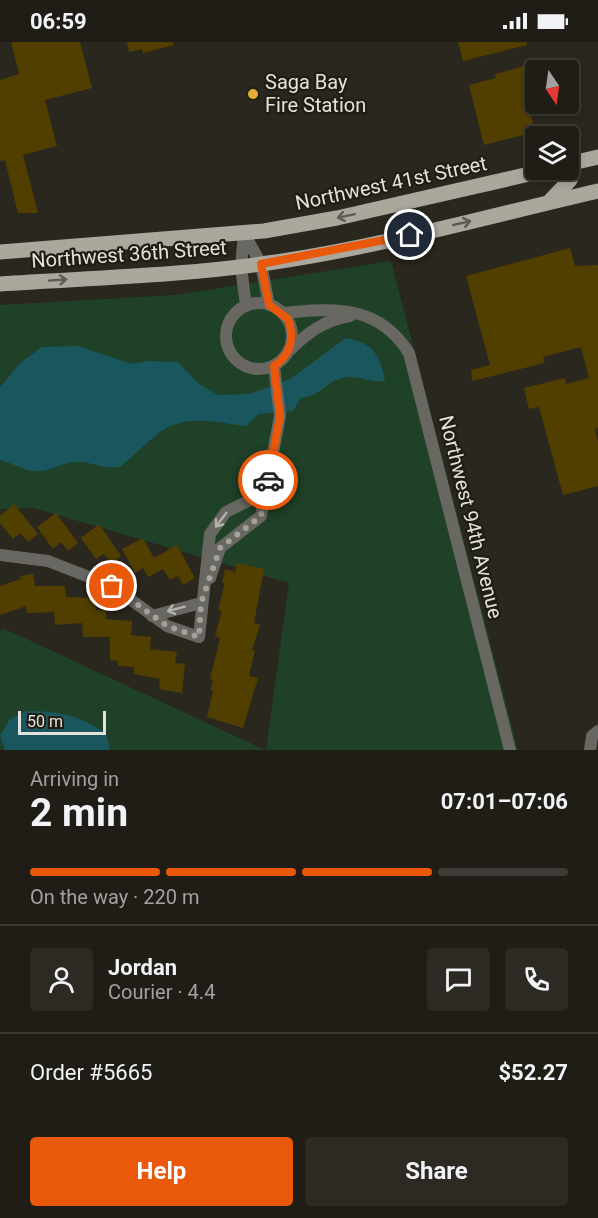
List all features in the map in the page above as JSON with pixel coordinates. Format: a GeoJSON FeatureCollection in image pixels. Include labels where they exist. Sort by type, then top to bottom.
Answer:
{"type":"FeatureCollection","features":[{"type":"Feature","properties":{"kind":"main road"},"geometry":{"type":"LineString","coordinates":[[579,162],[598,158]]}},
{"type":"Feature","properties":{"kind":"main road","name":"Northwest 41st Street"},"geometry":{"type":"LineString","coordinates":[[244,233],[303,225],[525,175]]}},
{"type":"Feature","properties":{"kind":"main road"},"geometry":{"type":"LineString","coordinates":[[549,202],[570,180]]}},
{"type":"Feature","properties":{"kind":"main road"},"geometry":{"type":"LineString","coordinates":[[261,264],[410,235],[598,191]]}},
{"type":"Feature","properties":{"kind":"main road"},"geometry":{"type":"LineString","coordinates":[[403,203],[410,235]]}},
{"type":"Feature","properties":{"kind":"main road","name":"Northwest 36th Street"},"geometry":{"type":"LineString","coordinates":[[0,252],[244,233]]}},
{"type":"Feature","properties":{"kind":"main road","name":"Northwest 36th Street"},"geometry":{"type":"LineString","coordinates":[[0,284],[261,264]]}},
{"type":"Feature","properties":{"kind":"street"},"geometry":{"type":"LineString","coordinates":[[244,233],[261,264],[269,305]]}},
{"type":"Feature","properties":{"kind":"street"},"geometry":{"type":"LineString","coordinates":[[244,233],[241,267],[246,306]]}},
{"type":"Feature","properties":{"kind":"street"},"geometry":{"type":"LineString","coordinates":[[289,351],[292,330],[283,313],[269,305],[261,303],[246,306],[232,317],[227,327],[228,348],[242,365],[252,369],[274,366],[289,351],[310,330],[338,318],[363,314]]}},
{"type":"Feature","properties":{"kind":"street","name":"Northwest 94th Avenue"},"geometry":{"type":"LineString","coordinates":[[283,313],[342,310],[363,314],[398,335],[409,353],[510,750]]}},
{"type":"Feature","properties":{"kind":"street"},"geometry":{"type":"LineString","coordinates":[[201,603],[220,548],[261,516],[280,416],[274,366]]}},
{"type":"Feature","properties":{"kind":"street"},"geometry":{"type":"LineString","coordinates":[[0,555],[48,561],[112,586],[167,626],[199,637],[210,534],[226,512],[250,500],[267,486]]}},
{"type":"Feature","properties":{"kind":"street"},"geometry":{"type":"LineString","coordinates":[[152,616],[201,603]]}},
{"type":"Feature","properties":{"kind":"green space"},"geometry":{"type":"Polygon","coordinates":[[[391,261],[518,750],[266,750],[289,583],[34,508],[0,509],[0,305],[175,295],[391,261]]]}},
{"type":"Feature","properties":{"kind":"green space"},"geometry":{"type":"Polygon","coordinates":[[[5,629],[265,750],[0,750],[0,631],[5,629]]]}},
{"type":"Feature","properties":{"kind":"water"},"geometry":{"type":"Polygon","coordinates":[[[346,338],[363,343],[374,351],[381,364],[385,381],[342,378],[308,397],[301,398],[293,411],[259,414],[246,426],[201,421],[179,423],[159,433],[120,467],[73,462],[36,471],[0,460],[0,387],[20,363],[42,347],[78,346],[132,364],[148,361],[178,362],[199,384],[218,395],[250,394],[290,379],[346,338]]]}},
{"type":"Feature","properties":{"kind":"water"},"geometry":{"type":"Polygon","coordinates":[[[26,711],[58,713],[86,722],[106,733],[110,750],[5,750],[0,736],[9,720],[26,711]]]}},
{"type":"Feature","properties":{"kind":"building"},"geometry":{"type":"Polygon","coordinates":[[[11,42],[80,42],[92,88],[45,100],[57,146],[23,155],[38,213],[18,213],[5,160],[0,161],[0,80],[19,74],[11,42]]]}},
{"type":"Feature","properties":{"kind":"building"},"geometry":{"type":"Polygon","coordinates":[[[127,42],[173,42],[174,45],[143,53],[142,49],[129,52],[127,42]]]}},
{"type":"Feature","properties":{"kind":"building"},"geometry":{"type":"Polygon","coordinates":[[[458,42],[527,42],[527,45],[463,61],[458,42]]]}},
{"type":"Feature","properties":{"kind":"building"},"geometry":{"type":"Polygon","coordinates":[[[525,66],[525,114],[531,114],[534,126],[525,126],[525,135],[484,145],[469,85],[496,78],[495,74],[525,66]]]}},
{"type":"Feature","properties":{"kind":"building"},"geometry":{"type":"Polygon","coordinates":[[[570,248],[575,266],[598,265],[598,428],[595,429],[598,442],[598,486],[563,495],[539,407],[529,409],[524,388],[565,378],[566,384],[589,378],[581,347],[543,357],[545,363],[472,381],[471,370],[490,365],[466,276],[570,248]]]}},
{"type":"Feature","properties":{"kind":"building"},"geometry":{"type":"Polygon","coordinates":[[[14,504],[38,534],[28,542],[20,533],[13,539],[0,523],[0,516],[14,504]]]}},
{"type":"Feature","properties":{"kind":"building"},"geometry":{"type":"Polygon","coordinates":[[[56,513],[78,543],[68,551],[61,542],[53,549],[37,527],[56,513]]]}},
{"type":"Feature","properties":{"kind":"building"},"geometry":{"type":"Polygon","coordinates":[[[99,524],[121,556],[111,563],[104,554],[96,559],[81,538],[99,524]]]}},
{"type":"Feature","properties":{"kind":"building"},"geometry":{"type":"Polygon","coordinates":[[[143,538],[154,558],[177,545],[195,578],[183,585],[178,576],[170,580],[163,569],[148,577],[143,568],[135,573],[122,549],[143,538]]]}},
{"type":"Feature","properties":{"kind":"building"},"geometry":{"type":"Polygon","coordinates":[[[237,563],[264,569],[254,623],[260,625],[252,650],[255,650],[249,676],[258,678],[243,728],[207,717],[213,691],[210,690],[213,680],[210,679],[220,638],[215,636],[222,611],[218,610],[225,583],[222,583],[225,569],[235,572],[237,563]]]}},
{"type":"Feature","properties":{"kind":"building"},"geometry":{"type":"Polygon","coordinates":[[[33,574],[35,586],[65,586],[66,597],[96,598],[96,610],[106,610],[106,619],[132,621],[131,635],[151,637],[150,649],[177,652],[175,663],[185,664],[182,693],[159,689],[160,679],[134,674],[134,667],[118,666],[118,661],[110,660],[110,637],[83,637],[82,623],[55,625],[54,612],[27,613],[26,606],[0,615],[0,586],[21,579],[20,576],[33,574]]]}},
{"type":"Feature","properties":{"kind":"way so far"},"geometry":{"type":"LineString","coordinates":[[112,586],[167,626],[199,637],[201,603],[220,548],[261,516],[268,480]]}},
{"type":"Feature","properties":{"kind":"place","name":"Saga Bay Fire Station"},"geometry":{"type":"Point","coordinates":[253,94]}},
{"type":"Feature","properties":{"kind":"route"},"geometry":{"type":"LineString","coordinates":[[268,480],[280,416],[274,366],[283,360],[289,351],[292,330],[283,313],[269,305],[261,264],[338,251],[410,235]]}}]}
